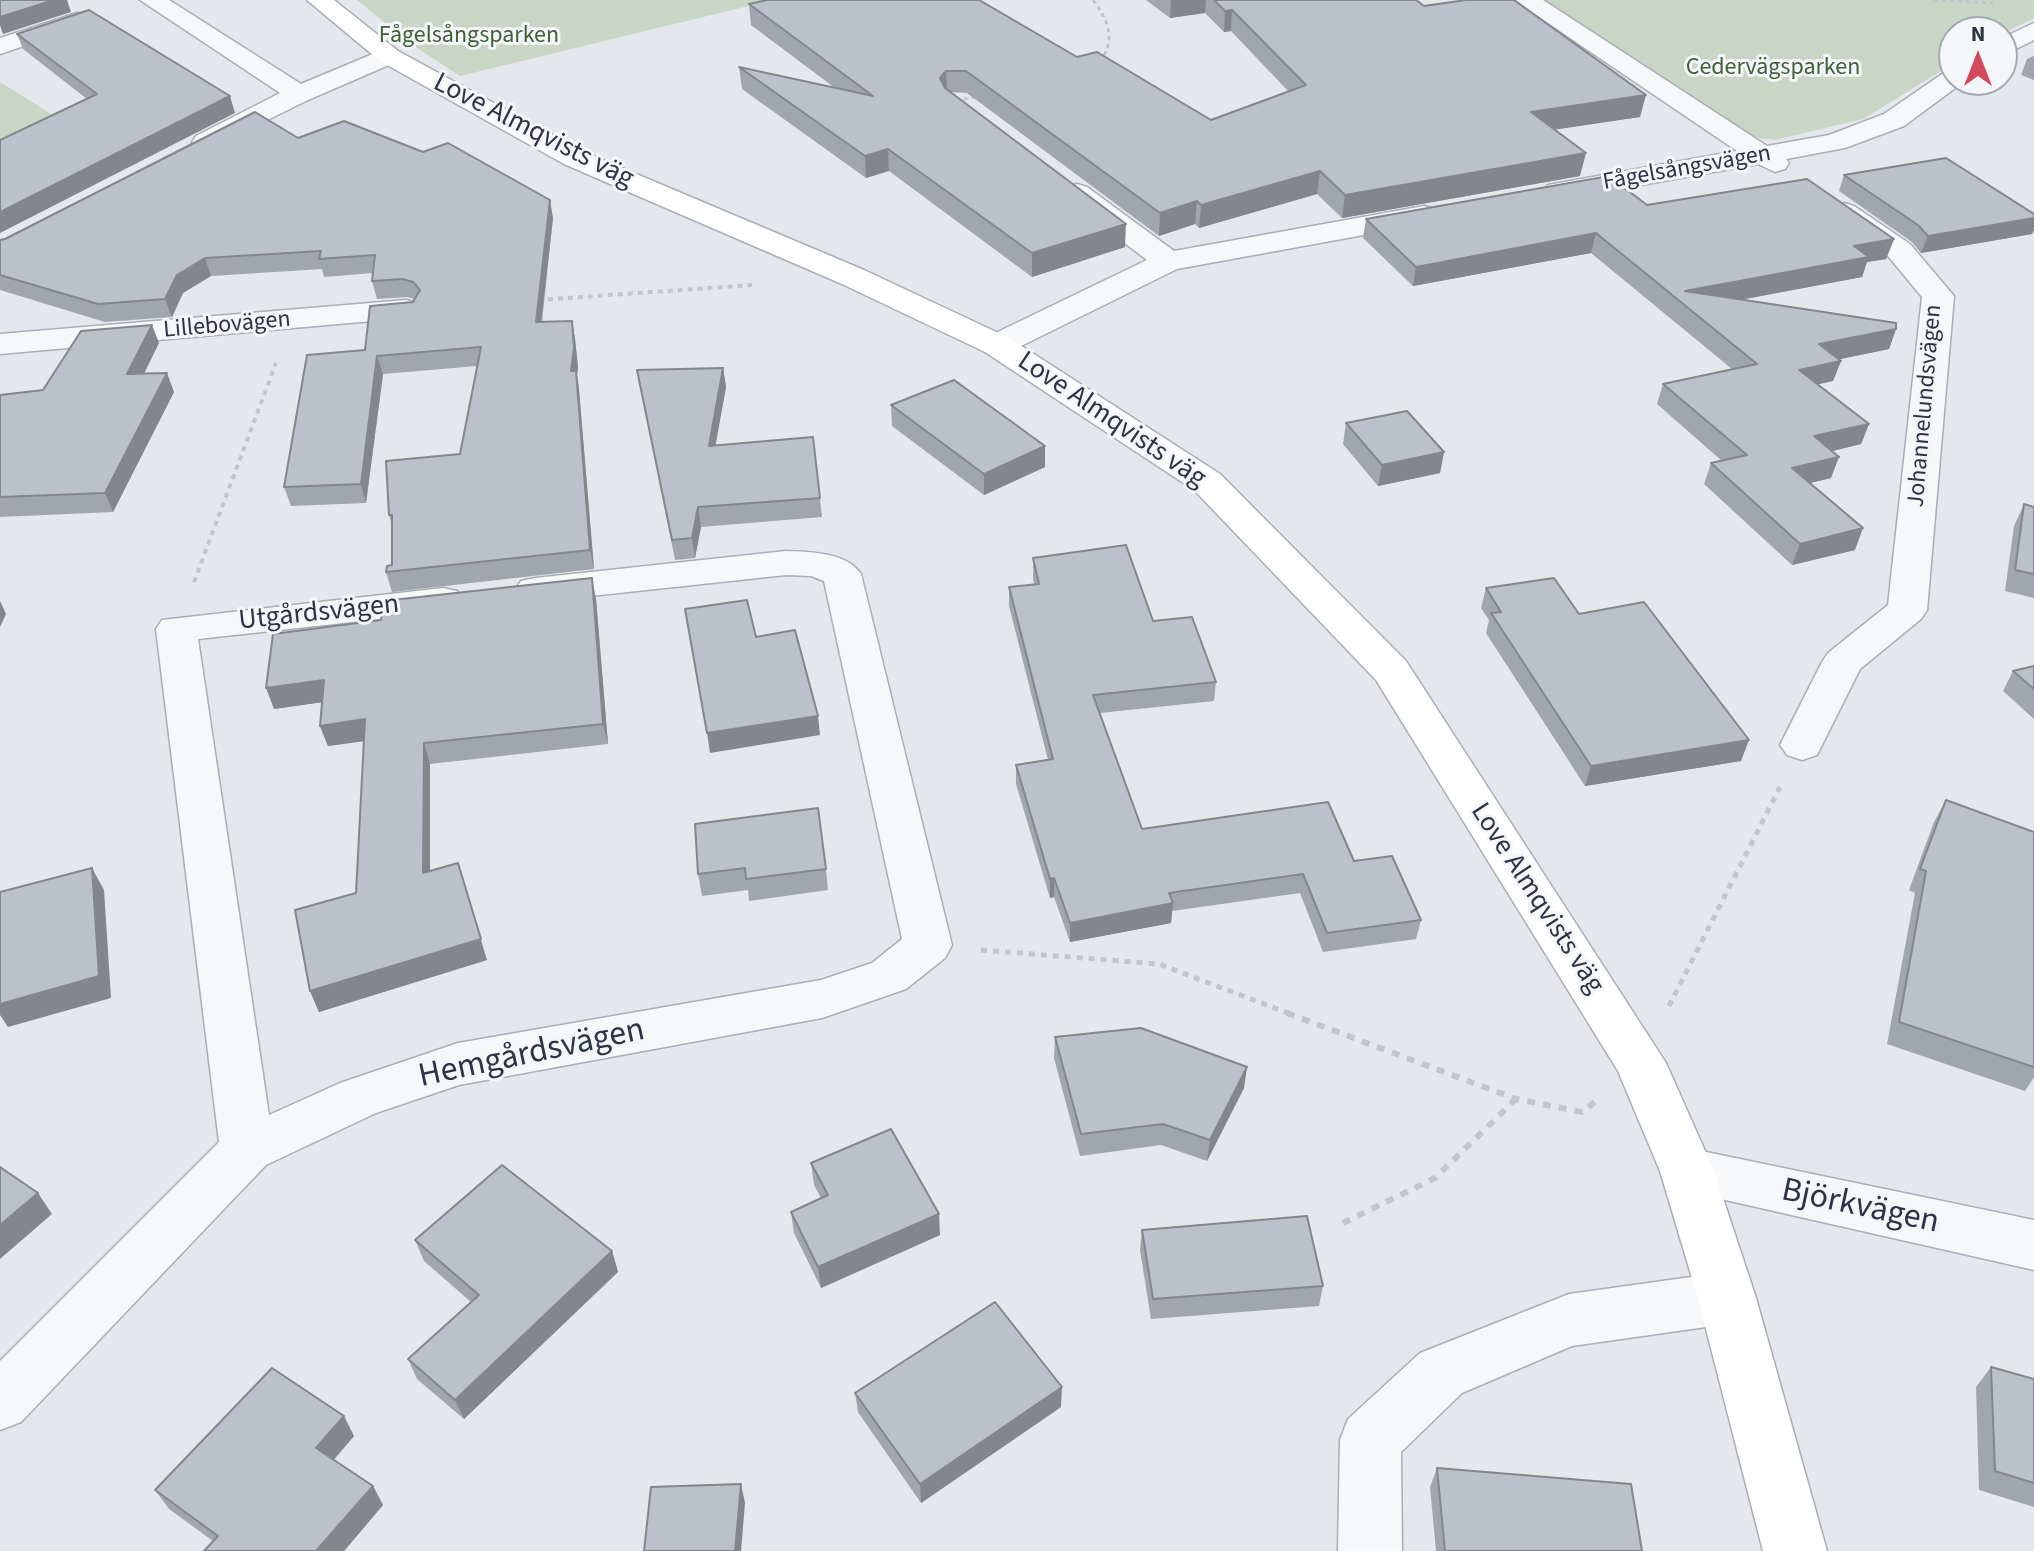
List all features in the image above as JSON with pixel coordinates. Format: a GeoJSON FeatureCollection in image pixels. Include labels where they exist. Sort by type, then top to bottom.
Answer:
{"type":"FeatureCollection","features":[{"type":"Feature","properties":{"kind":"street"},"geometry":{"type":"LineString","coordinates":[[152,0],[299,94]]}},
{"type":"Feature","properties":{"kind":"street","name":"Love Almqvists väg"},"geometry":{"type":"LineString","coordinates":[[319,0],[389,56],[574,158],[853,277],[997,345],[1207,482],[1391,671],[1640,1063],[1687,1171],[1727,1298],[1795,1551]]}},
{"type":"Feature","properties":{"kind":"street","name":"Johannelundsvägen"},"geometry":{"type":"LineString","coordinates":[[1526,0],[1763,155],[1899,250],[1938,296],[1907,610],[1843,662],[1802,745]]}},
{"type":"Feature","properties":{"kind":"street"},"geometry":{"type":"LineString","coordinates":[[0,46],[93,15]]}},
{"type":"Feature","properties":{"kind":"street"},"geometry":{"type":"LineString","coordinates":[[176,157],[299,94],[389,56]]}},
{"type":"Feature","properties":{"kind":"street","name":"Fågelsångsvägen"},"geometry":{"type":"LineString","coordinates":[[1528,197],[1835,142],[1894,120],[1938,89]]}},
{"type":"Feature","properties":{"kind":"street"},"geometry":{"type":"LineString","coordinates":[[1056,176],[1168,261]]}},
{"type":"Feature","properties":{"kind":"street"},"geometry":{"type":"LineString","coordinates":[[997,345],[1168,261],[1450,211]]}},
{"type":"Feature","properties":{"kind":"street","name":"Lillebovägen"},"geometry":{"type":"LineString","coordinates":[[0,344],[406,310]]}},
{"type":"Feature","properties":{"kind":"street","name":"Utgårdsvägen"},"geometry":{"type":"LineString","coordinates":[[176,629],[786,563],[817,564],[842,574],[928,945]]}},
{"type":"Feature","properties":{"kind":"street"},"geometry":{"type":"LineString","coordinates":[[176,629],[247,1149]]}},
{"type":"Feature","properties":{"kind":"street","name":"Hemgårdsvägen"},"geometry":{"type":"LineString","coordinates":[[0,1402],[247,1149],[358,1098],[458,1064],[822,999],[889,976],[928,945]]}},
{"type":"Feature","properties":{"kind":"street","name":"Björkvägen"},"geometry":{"type":"LineString","coordinates":[[1687,1171],[2034,1245]]}},
{"type":"Feature","properties":{"kind":"street"},"geometry":{"type":"LineString","coordinates":[[1370,1551],[1370,1440],[1441,1373],[1569,1320],[1727,1298]]}},
{"type":"Feature","properties":{"kind":"path"},"geometry":{"type":"LineString","coordinates":[[1092,64],[1102,60],[1109,51],[1112,36],[1093,0]]}},
{"type":"Feature","properties":{"kind":"path"},"geometry":{"type":"LineString","coordinates":[[1934,0],[2006,3]]}},
{"type":"Feature","properties":{"kind":"path"},"geometry":{"type":"LineString","coordinates":[[947,91],[956,101],[984,94]]}},
{"type":"Feature","properties":{"kind":"path"},"geometry":{"type":"LineString","coordinates":[[529,301],[760,284]]}},
{"type":"Feature","properties":{"kind":"path"},"geometry":{"type":"LineString","coordinates":[[176,629],[292,321]]}},
{"type":"Feature","properties":{"kind":"path"},"geometry":{"type":"LineString","coordinates":[[928,945],[1159,964],[1516,1099],[1582,1112],[1640,1063],[1802,745]]}},
{"type":"Feature","properties":{"kind":"path"},"geometry":{"type":"LineString","coordinates":[[1343,1223],[1435,1178],[1516,1099]]}},
{"type":"Feature","properties":{"kind":"green space","name":"Fågelsångsparken"},"geometry":{"type":"Polygon","coordinates":[[[357,0],[773,0],[460,76],[408,42],[357,0]]]}},
{"type":"Feature","properties":{"kind":"green space","name":"Cedervägsparken"},"geometry":{"type":"Polygon","coordinates":[[[1542,0],[2034,0],[2034,18],[2018,26],[2018,16],[1938,16],[1938,73],[1863,119],[1775,140],[1750,137],[1542,0]]]}},
{"type":"Feature","properties":{"kind":"green space"},"geometry":{"type":"Polygon","coordinates":[[[0,82],[56,117],[0,143],[0,82]]]}},
{"type":"Feature","properties":{"kind":"building"},"geometry":{"type":"Polygon","coordinates":[[[0,0],[54,0],[0,17],[0,0]]]}},
{"type":"Feature","properties":{"kind":"building"},"geometry":{"type":"Polygon","coordinates":[[[767,0],[979,0],[1077,57],[1097,52],[1211,120],[1306,85],[1232,10],[1225,11],[1214,0],[1416,0],[1424,6],[1466,0],[1514,0],[1646,95],[1531,112],[1586,153],[1345,195],[1320,171],[1201,205],[1197,201],[1160,213],[966,71],[946,71],[940,78],[945,88],[1126,224],[1032,253],[888,149],[865,156],[739,67],[873,96],[749,4],[767,0]]]}},
{"type":"Feature","properties":{"kind":"building"},"geometry":{"type":"Polygon","coordinates":[[[89,10],[230,96],[0,212],[0,140],[97,94],[17,34],[89,10]]]}},
{"type":"Feature","properties":{"kind":"building"},"geometry":{"type":"Polygon","coordinates":[[[255,112],[298,138],[344,121],[423,152],[448,143],[550,200],[536,322],[572,321],[574,348],[571,371],[576,371],[590,550],[386,572],[387,566],[392,565],[392,515],[389,515],[386,461],[460,454],[481,347],[377,356],[361,484],[284,487],[307,355],[365,350],[370,306],[413,302],[420,290],[413,282],[402,279],[372,281],[375,255],[319,259],[321,251],[205,258],[177,275],[165,299],[98,304],[0,275],[0,240],[255,112]]]}},
{"type":"Feature","properties":{"kind":"building"},"geometry":{"type":"Polygon","coordinates":[[[1946,158],[2034,214],[2034,218],[1928,236],[1918,225],[1844,175],[1946,158]]]}},
{"type":"Feature","properties":{"kind":"building"},"geometry":{"type":"Polygon","coordinates":[[[1609,176],[1647,205],[1807,179],[1894,239],[1854,246],[1869,257],[1685,291],[1896,323],[1896,329],[1819,344],[1841,361],[1799,370],[1869,424],[1814,436],[1839,457],[1792,468],[1863,528],[1800,544],[1711,463],[1747,455],[1663,384],[1757,364],[1596,233],[1416,267],[1366,219],[1609,176]]]}},
{"type":"Feature","properties":{"kind":"building"},"geometry":{"type":"Polygon","coordinates":[[[152,325],[127,374],[167,373],[105,493],[0,497],[0,395],[43,390],[81,331],[152,325]]]}},
{"type":"Feature","properties":{"kind":"building"},"geometry":{"type":"Polygon","coordinates":[[[723,368],[709,446],[813,437],[820,498],[698,507],[692,538],[672,540],[637,370],[723,368]]]}},
{"type":"Feature","properties":{"kind":"building"},"geometry":{"type":"Polygon","coordinates":[[[954,380],[1045,446],[984,474],[891,405],[954,380]]]}},
{"type":"Feature","properties":{"kind":"building"},"geometry":{"type":"Polygon","coordinates":[[[1407,411],[1444,452],[1382,465],[1346,423],[1407,411]]]}},
{"type":"Feature","properties":{"kind":"building"},"geometry":{"type":"Polygon","coordinates":[[[2024,504],[2034,507],[2034,574],[2015,570],[2024,504]]]}},
{"type":"Feature","properties":{"kind":"building"},"geometry":{"type":"Polygon","coordinates":[[[1126,545],[1153,621],[1192,617],[1216,682],[1093,695],[1142,829],[1328,802],[1354,861],[1392,856],[1421,920],[1327,933],[1303,874],[1169,893],[1173,903],[1070,923],[1054,878],[1050,879],[1016,765],[1053,759],[1009,587],[1039,584],[1033,558],[1126,545]]]}},
{"type":"Feature","properties":{"kind":"building"},"geometry":{"type":"Polygon","coordinates":[[[592,578],[603,724],[424,743],[423,873],[458,863],[481,939],[310,991],[295,910],[356,893],[365,719],[320,726],[324,680],[266,688],[273,634],[381,620],[383,601],[592,578]]]}},
{"type":"Feature","properties":{"kind":"building"},"geometry":{"type":"Polygon","coordinates":[[[1554,578],[1579,614],[1644,602],[1749,740],[1591,766],[1491,613],[1501,612],[1486,588],[1554,578]]]}},
{"type":"Feature","properties":{"kind":"building"},"geometry":{"type":"Polygon","coordinates":[[[747,600],[756,637],[795,630],[818,716],[707,733],[685,609],[747,600]]]}},
{"type":"Feature","properties":{"kind":"building"},"geometry":{"type":"Polygon","coordinates":[[[2034,666],[2034,689],[2013,671],[2034,666]]]}},
{"type":"Feature","properties":{"kind":"building"},"geometry":{"type":"Polygon","coordinates":[[[1946,800],[2034,832],[2034,1067],[1899,1022],[1926,871],[1920,869],[1946,800]]]}},
{"type":"Feature","properties":{"kind":"building"},"geometry":{"type":"Polygon","coordinates":[[[818,808],[826,869],[746,879],[745,868],[698,874],[695,824],[818,808]]]}},
{"type":"Feature","properties":{"kind":"building"},"geometry":{"type":"Polygon","coordinates":[[[92,868],[99,976],[0,1004],[0,892],[92,868]]]}},
{"type":"Feature","properties":{"kind":"building"},"geometry":{"type":"Polygon","coordinates":[[[1141,1028],[1247,1067],[1210,1140],[1163,1124],[1081,1134],[1055,1037],[1141,1028]]]}},
{"type":"Feature","properties":{"kind":"building"},"geometry":{"type":"Polygon","coordinates":[[[891,1129],[939,1214],[818,1267],[791,1212],[828,1195],[811,1163],[891,1129]]]}},
{"type":"Feature","properties":{"kind":"building"},"geometry":{"type":"Polygon","coordinates":[[[502,1165],[612,1251],[455,1400],[408,1359],[479,1295],[415,1240],[502,1165]]]}},
{"type":"Feature","properties":{"kind":"building"},"geometry":{"type":"Polygon","coordinates":[[[0,1167],[38,1193],[0,1225],[0,1167]]]}},
{"type":"Feature","properties":{"kind":"building"},"geometry":{"type":"Polygon","coordinates":[[[1307,1216],[1323,1286],[1153,1299],[1142,1230],[1307,1216]]]}},
{"type":"Feature","properties":{"kind":"building"},"geometry":{"type":"Polygon","coordinates":[[[995,1302],[1062,1387],[920,1484],[855,1393],[995,1302]]]}},
{"type":"Feature","properties":{"kind":"building"},"geometry":{"type":"Polygon","coordinates":[[[1991,1367],[2034,1379],[2034,1483],[1995,1471],[1991,1367]]]}},
{"type":"Feature","properties":{"kind":"building"},"geometry":{"type":"Polygon","coordinates":[[[272,1368],[344,1416],[316,1448],[373,1486],[316,1551],[204,1551],[218,1536],[155,1490],[272,1368]]]}},
{"type":"Feature","properties":{"kind":"building"},"geometry":{"type":"Polygon","coordinates":[[[1437,1468],[1631,1484],[1642,1551],[1445,1551],[1437,1468]]]}},
{"type":"Feature","properties":{"kind":"building"},"geometry":{"type":"Polygon","coordinates":[[[741,1484],[735,1551],[644,1551],[651,1487],[741,1484]]]}}]}
